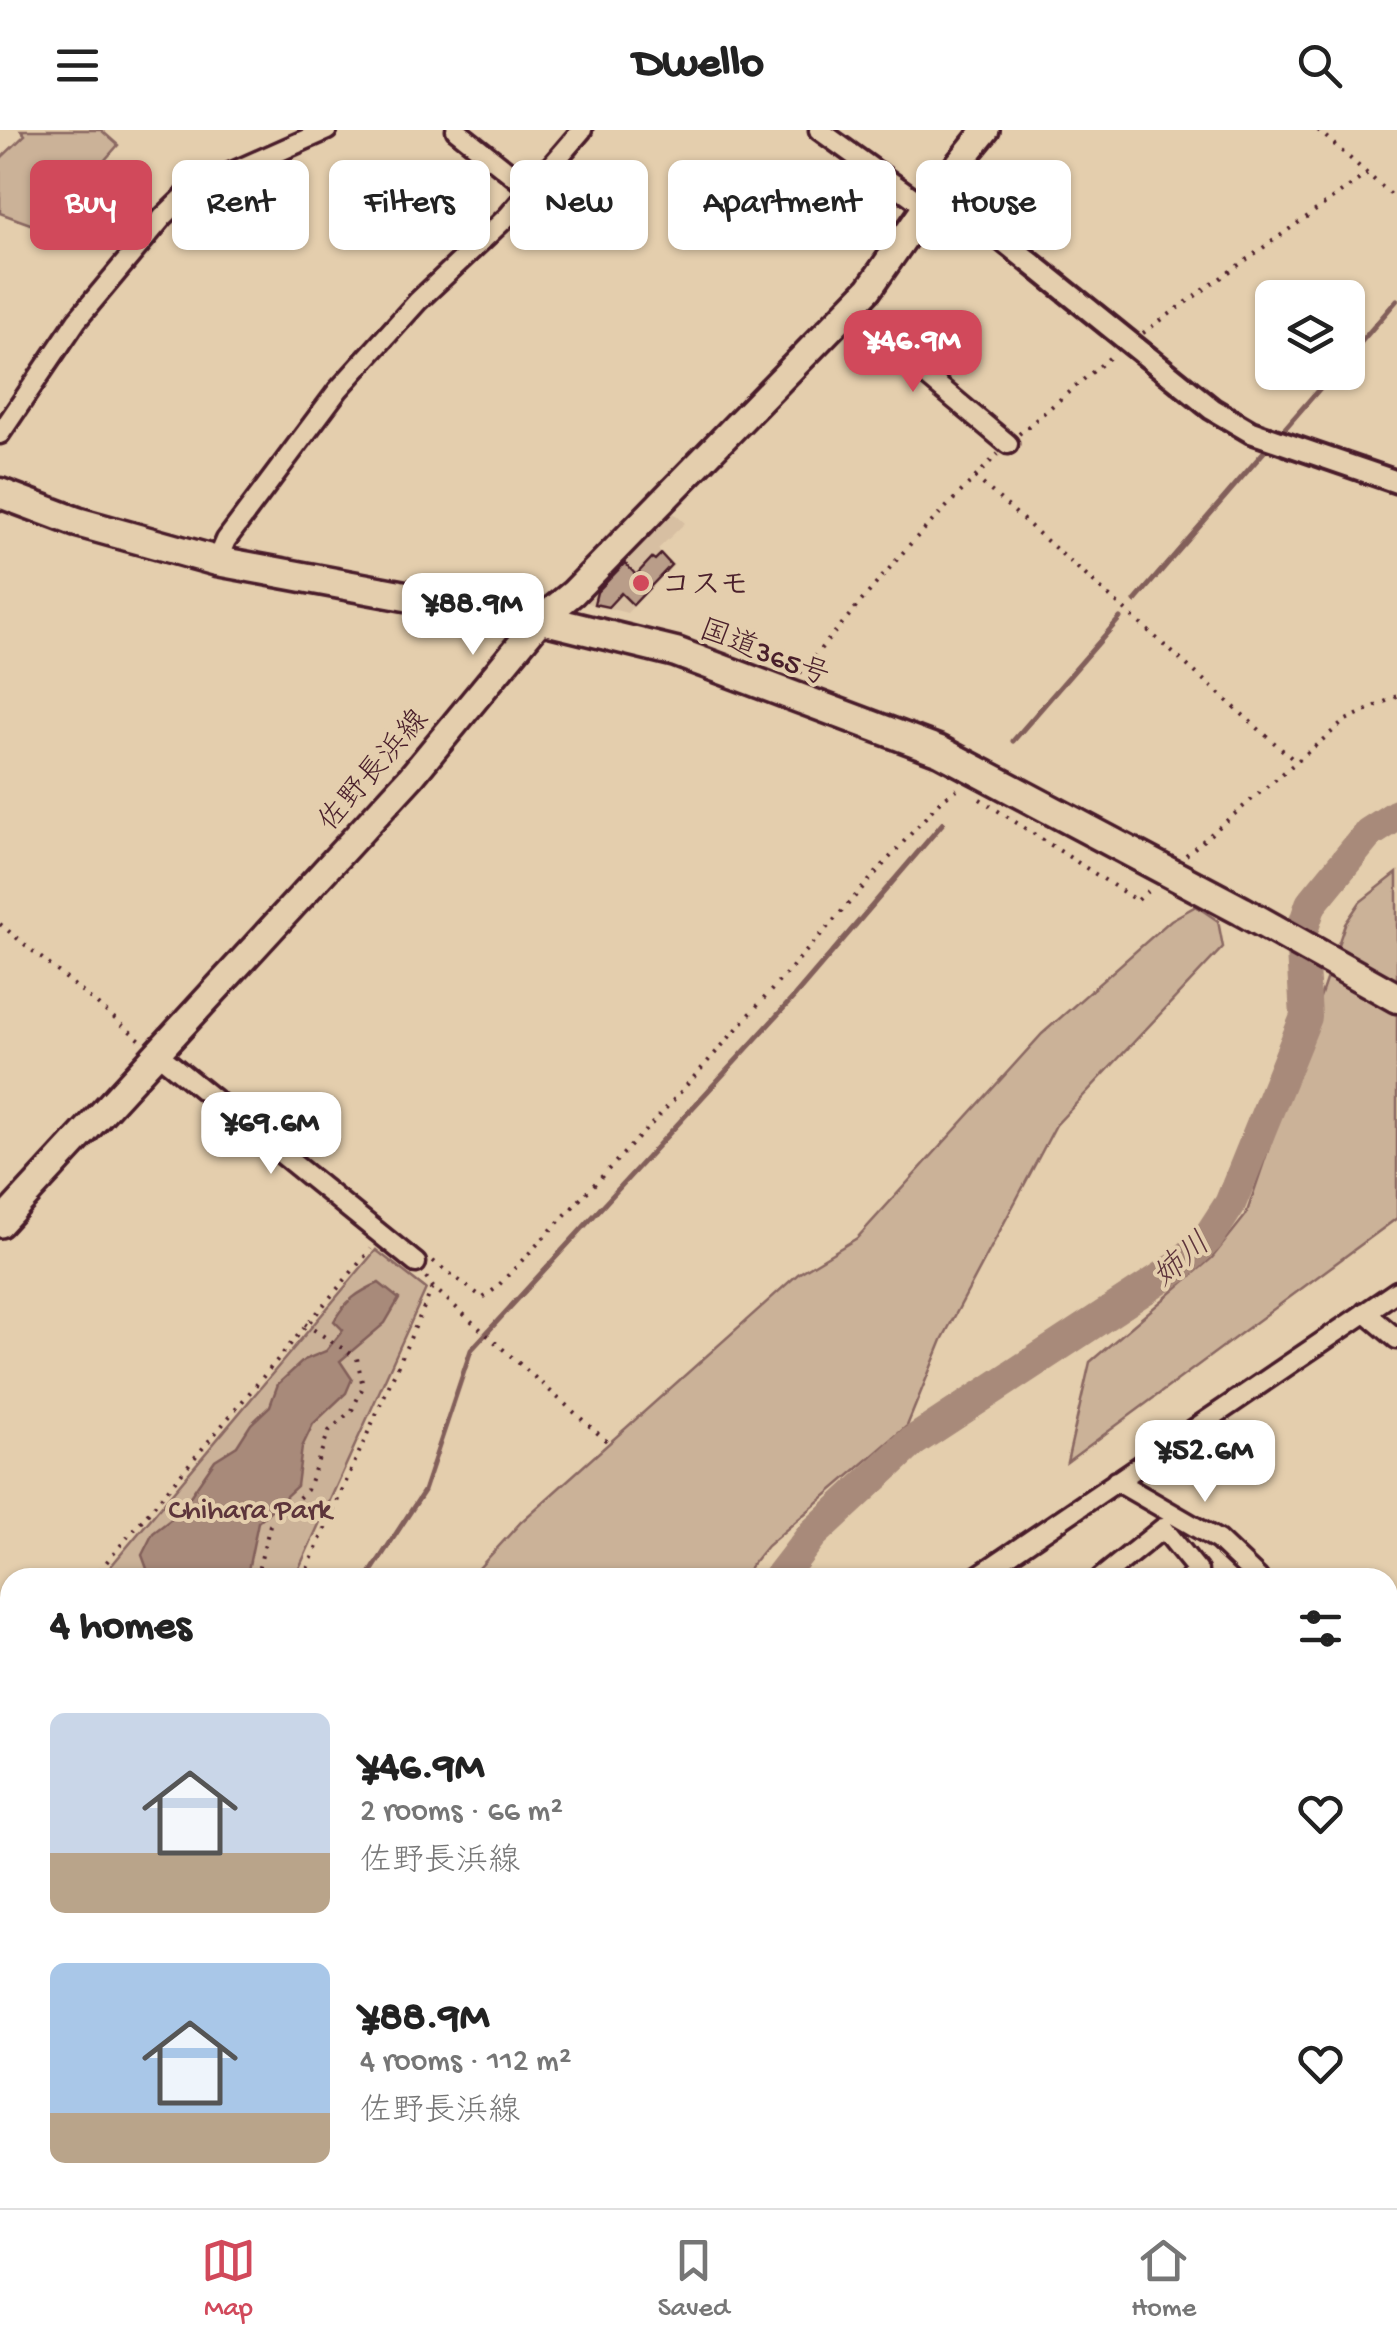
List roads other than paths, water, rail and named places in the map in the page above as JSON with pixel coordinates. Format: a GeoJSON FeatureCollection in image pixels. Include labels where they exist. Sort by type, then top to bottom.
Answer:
{"type":"FeatureCollection","features":[{"type":"Feature","properties":{"kind":"highway","name":"国道365号"},"geometry":{"type":"LineString","coordinates":[[0,493],[77,522],[217,561],[542,618],[676,652],[940,752],[1242,911],[1397,998]]}},
{"type":"Feature","properties":{"kind":"main road","name":"佐野長浜線"},"geometry":{"type":"LineString","coordinates":[[962,160],[986,130]]}},
{"type":"Feature","properties":{"kind":"main road","name":"佐野長浜線"},"geometry":{"type":"LineString","coordinates":[[0,1224],[411,777],[542,618],[573,593],[869,289],[916,222]]}},
{"type":"Feature","properties":{"kind":"street"},"geometry":{"type":"LineString","coordinates":[[0,434],[77,320],[163,217],[190,191],[327,130]]}},
{"type":"Feature","properties":{"kind":"street"},"geometry":{"type":"LineString","coordinates":[[456,130],[510,173]]}},
{"type":"Feature","properties":{"kind":"street"},"geometry":{"type":"LineString","coordinates":[[556,160],[582,130]]}},
{"type":"Feature","properties":{"kind":"street"},"geometry":{"type":"LineString","coordinates":[[819,130],[916,191]]}},
{"type":"Feature","properties":{"kind":"street"},"geometry":{"type":"LineString","coordinates":[[217,561],[226,540],[338,390],[418,301],[510,214]]}},
{"type":"Feature","properties":{"kind":"street"},"geometry":{"type":"LineString","coordinates":[[1014,250],[1212,408],[1250,432],[1397,482]]}},
{"type":"Feature","properties":{"kind":"street"},"geometry":{"type":"LineString","coordinates":[[848,310],[1008,444]]}},
{"type":"Feature","properties":{"kind":"street"},"geometry":{"type":"LineString","coordinates":[[157,1054],[416,1263]]}},
{"type":"Feature","properties":{"kind":"street"},"geometry":{"type":"LineString","coordinates":[[990,1568],[1397,1291]]}},
{"type":"Feature","properties":{"kind":"street"},"geometry":{"type":"LineString","coordinates":[[1365,1312],[1397,1339]]}},
{"type":"Feature","properties":{"kind":"street"},"geometry":{"type":"LineString","coordinates":[[1116,1481],[1218,1540],[1247,1568]]}},
{"type":"Feature","properties":{"kind":"street"},"geometry":{"type":"LineString","coordinates":[[1113,1568],[1163,1528],[1195,1568]]}},
{"type":"Feature","properties":{"kind":"waterway"},"geometry":{"type":"LineString","coordinates":[[1365,337],[1397,300]]}},
{"type":"Feature","properties":{"kind":"waterway"},"geometry":{"type":"LineString","coordinates":[[1280,434],[1318,390]]}},
{"type":"Feature","properties":{"kind":"waterway"},"geometry":{"type":"LineString","coordinates":[[1135,601],[1269,446]]}},
{"type":"Feature","properties":{"kind":"waterway"},"geometry":{"type":"LineString","coordinates":[[1013,741],[1120,618]]}},
{"type":"Feature","properties":{"kind":"waterway","name":"姉川"},"geometry":{"type":"LineString","coordinates":[[787,1568],[813,1534],[912,1442],[1178,1267],[1208,1238],[1230,1204],[1306,1017],[1301,934],[1311,904],[1369,833],[1397,815]]}},
{"type":"Feature","properties":{"kind":"waterway"},"geometry":{"type":"LineString","coordinates":[[374,1568],[424,1491],[471,1350],[793,998],[943,823]]}},
{"type":"Feature","properties":{"kind":"place","name":"コスモ"},"geometry":{"type":"Point","coordinates":[641,583]}},
{"type":"Feature","properties":{"kind":"park label","name":"Chihara Park"},"geometry":{"type":"Point","coordinates":[250,1508]}}]}
